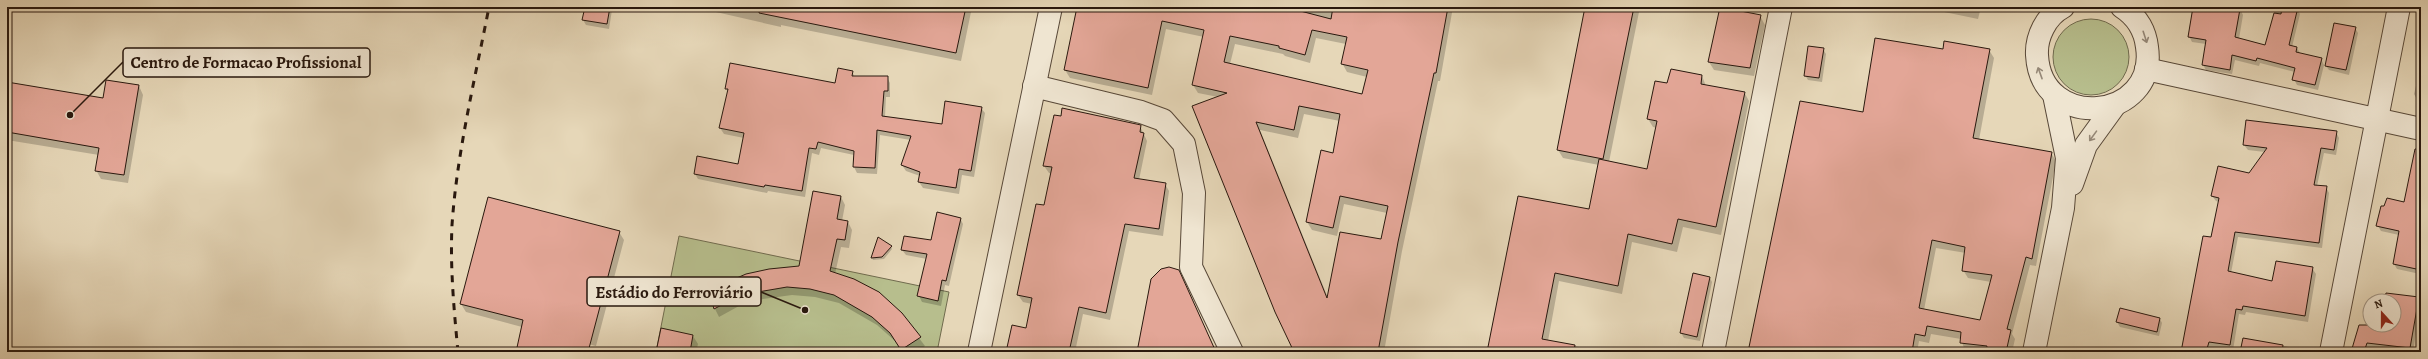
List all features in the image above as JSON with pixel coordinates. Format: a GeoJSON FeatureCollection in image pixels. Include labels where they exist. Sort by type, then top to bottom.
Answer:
{"type":"FeatureCollection","features":[{"type":"Feature","properties":{"kind":"street"},"geometry":{"type":"LineString","coordinates":[[979,352],[1051,7]]}},
{"type":"Feature","properties":{"kind":"street"},"geometry":{"type":"LineString","coordinates":[[1714,352],[1781,7]]}},
{"type":"Feature","properties":{"kind":"street"},"geometry":{"type":"LineString","coordinates":[[2063,7],[2048,20],[2040,33],[2037,48],[2037,65],[2043,81],[2054,95],[2068,104],[2083,109],[2100,109],[2116,104],[2129,96],[2139,84],[2146,69],[2148,54],[2146,38],[2139,24],[2126,8]]}},
{"type":"Feature","properties":{"kind":"street"},"geometry":{"type":"LineString","coordinates":[[2331,352],[2399,7]]}},
{"type":"Feature","properties":{"kind":"street"},"geometry":{"type":"LineString","coordinates":[[2146,69],[2376,121],[2421,129]]}},
{"type":"Feature","properties":{"kind":"street"},"geometry":{"type":"LineString","coordinates":[[1034,86],[1141,112],[1163,120],[1184,144],[1194,193],[1191,267],[1232,352]]}},
{"type":"Feature","properties":{"kind":"street"},"geometry":{"type":"LineString","coordinates":[[2034,352],[2063,208],[2067,158],[2054,95]]}},
{"type":"Feature","properties":{"kind":"street"},"geometry":{"type":"LineString","coordinates":[[2063,208],[2086,145],[2116,104]]}},
{"type":"Feature","properties":{"kind":"green space"},"geometry":{"type":"Polygon","coordinates":[[[2091,19],[2106,22],[2118,30],[2126,42],[2129,57],[2126,72],[2118,84],[2106,92],[2091,95],[2076,92],[2064,84],[2056,72],[2053,57],[2056,42],[2064,30],[2076,22],[2091,19]]]}},
{"type":"Feature","properties":{"kind":"green space"},"geometry":{"type":"Polygon","coordinates":[[[679,236],[949,292],[937,352],[656,352],[679,236]]]}},
{"type":"Feature","properties":{"kind":"building"},"geometry":{"type":"Polygon","coordinates":[[[585,7],[610,7],[607,24],[582,20],[585,7]]]}},
{"type":"Feature","properties":{"kind":"building"},"geometry":{"type":"Polygon","coordinates":[[[760,7],[966,7],[956,53],[759,13],[760,7]]]}},
{"type":"Feature","properties":{"kind":"building"},"geometry":{"type":"Polygon","coordinates":[[[1077,7],[1285,7],[1331,19],[1333,7],[1448,7],[1436,73],[1434,73],[1398,242],[1378,352],[1294,352],[1275,312],[1192,106],[1227,93],[1192,85],[1204,30],[1162,21],[1148,88],[1064,70],[1077,7]],[[1312,30],[1305,55],[1279,48],[1279,46],[1230,36],[1224,62],[1362,94],[1368,70],[1341,64],[1347,37],[1312,30]],[[1299,106],[1294,130],[1256,122],[1327,298],[1340,232],[1381,239],[1388,206],[1340,196],[1333,228],[1306,222],[1321,150],[1333,153],[1340,114],[1299,106]]]}},
{"type":"Feature","properties":{"kind":"building"},"geometry":{"type":"Polygon","coordinates":[[[1585,7],[1634,7],[1603,159],[1557,150],[1585,7]]]}},
{"type":"Feature","properties":{"kind":"building"},"geometry":{"type":"Polygon","coordinates":[[[1720,7],[1761,15],[1750,68],[1708,62],[1720,7]]]}},
{"type":"Feature","properties":{"kind":"building"},"geometry":{"type":"Polygon","coordinates":[[[2193,7],[2240,9],[2235,37],[2265,45],[2274,13],[2281,14],[2282,7],[2298,7],[2289,45],[2297,47],[2296,52],[2322,58],[2315,85],[2292,80],[2295,68],[2257,58],[2256,61],[2232,55],[2230,70],[2202,65],[2206,40],[2188,37],[2193,7]]]}},
{"type":"Feature","properties":{"kind":"building"},"geometry":{"type":"Polygon","coordinates":[[[2334,23],[2356,27],[2346,70],[2325,66],[2334,23]]]}},
{"type":"Feature","properties":{"kind":"building"},"geometry":{"type":"Polygon","coordinates":[[[1875,38],[1943,49],[1944,41],[1990,49],[1973,138],[2052,152],[2032,259],[2026,257],[2007,329],[2011,330],[2006,352],[1986,352],[1987,346],[1960,343],[1961,332],[1927,326],[1925,336],[1915,334],[1912,352],[1748,352],[1800,101],[1863,112],[1875,38]],[[1932,240],[1919,308],[1980,320],[1992,275],[1962,271],[1965,247],[1932,240]]]}},
{"type":"Feature","properties":{"kind":"building"},"geometry":{"type":"Polygon","coordinates":[[[1808,46],[1824,48],[1819,78],[1804,76],[1808,46]]]}},
{"type":"Feature","properties":{"kind":"building"},"geometry":{"type":"Polygon","coordinates":[[[730,63],[835,83],[838,68],[853,71],[852,76],[888,76],[888,91],[884,91],[882,116],[942,124],[945,101],[982,107],[971,171],[959,169],[956,188],[918,182],[920,172],[901,165],[911,136],[877,130],[875,168],[853,167],[854,151],[818,142],[816,149],[809,148],[802,191],[765,185],[764,187],[694,174],[697,156],[738,164],[744,133],[719,128],[728,89],[725,89],[730,63]]]}},
{"type":"Feature","properties":{"kind":"building"},"geometry":{"type":"Polygon","coordinates":[[[1671,69],[1702,75],[1701,84],[1745,92],[1716,227],[1678,219],[1672,244],[1628,234],[1618,286],[1555,273],[1542,339],[1575,345],[1574,352],[1487,352],[1518,196],[1589,209],[1599,159],[1647,169],[1657,121],[1647,119],[1655,81],[1667,83],[1671,69]]]}},
{"type":"Feature","properties":{"kind":"building"},"geometry":{"type":"Polygon","coordinates":[[[106,80],[139,85],[124,175],[95,171],[99,148],[7,132],[7,82],[103,98],[106,80]]]}},
{"type":"Feature","properties":{"kind":"building"},"geometry":{"type":"Polygon","coordinates":[[[1062,108],[1141,125],[1140,132],[1144,133],[1134,178],[1166,183],[1159,229],[1125,224],[1106,313],[1079,307],[1069,352],[1006,352],[1012,325],[1026,328],[1032,298],[1017,295],[1036,204],[1044,205],[1052,167],[1043,166],[1054,115],[1061,116],[1062,108]]]}},
{"type":"Feature","properties":{"kind":"building"},"geometry":{"type":"Polygon","coordinates":[[[2246,120],[2337,131],[2334,150],[2321,148],[2314,185],[2327,186],[2319,243],[2235,232],[2228,271],[2272,281],[2276,261],[2313,267],[2305,316],[2243,306],[2242,310],[2236,309],[2230,345],[2209,342],[2206,352],[2181,352],[2203,236],[2211,237],[2219,198],[2211,196],[2218,166],[2249,173],[2267,148],[2243,145],[2246,120]]]}},
{"type":"Feature","properties":{"kind":"building"},"geometry":{"type":"Polygon","coordinates":[[[2415,149],[2421,149],[2421,270],[2393,264],[2399,231],[2376,226],[2381,206],[2384,206],[2387,198],[2404,202],[2415,149]]]}},
{"type":"Feature","properties":{"kind":"building"},"geometry":{"type":"Polygon","coordinates":[[[813,191],[841,196],[837,219],[848,221],[845,240],[837,239],[830,271],[854,279],[879,292],[902,313],[921,337],[901,350],[890,333],[872,317],[834,295],[810,289],[787,287],[758,292],[735,298],[714,309],[709,292],[723,284],[746,274],[769,269],[799,266],[813,191]]]}},
{"type":"Feature","properties":{"kind":"building"},"geometry":{"type":"Polygon","coordinates":[[[488,197],[620,231],[588,352],[516,352],[523,320],[460,304],[488,197]]]}},
{"type":"Feature","properties":{"kind":"building"},"geometry":{"type":"Polygon","coordinates":[[[937,212],[961,218],[946,281],[942,280],[938,301],[917,296],[927,254],[901,250],[904,236],[931,240],[937,212]]]}},
{"type":"Feature","properties":{"kind":"building"},"geometry":{"type":"Polygon","coordinates":[[[878,237],[892,246],[882,257],[871,258],[878,237]]]}},
{"type":"Feature","properties":{"kind":"building"},"geometry":{"type":"Polygon","coordinates":[[[1169,267],[1179,270],[1216,352],[1137,352],[1151,279],[1161,269],[1169,267]]]}},
{"type":"Feature","properties":{"kind":"building"},"geometry":{"type":"Polygon","coordinates":[[[1693,273],[1710,277],[1697,337],[1680,333],[1693,273]]]}},
{"type":"Feature","properties":{"kind":"building"},"geometry":{"type":"Polygon","coordinates":[[[2402,295],[2419,297],[2410,348],[2367,343],[2364,352],[2351,352],[2359,325],[2362,325],[2362,333],[2402,333],[2402,295]]]}},
{"type":"Feature","properties":{"kind":"building"},"geometry":{"type":"Polygon","coordinates":[[[2120,308],[2160,318],[2157,332],[2116,322],[2120,308]]]}},
{"type":"Feature","properties":{"kind":"building"},"geometry":{"type":"Polygon","coordinates":[[[661,328],[693,335],[690,352],[656,352],[661,328]]]}},
{"type":"Feature","properties":{"kind":"building"},"geometry":{"type":"Polygon","coordinates":[[[2243,338],[2283,345],[2282,352],[2240,352],[2243,338]]]}},
{"type":"Feature","properties":{"kind":"railway"},"geometry":{"type":"LineString","coordinates":[[458,352],[452,273],[452,225],[454,198],[462,143],[489,7]]}},
{"type":"Feature","properties":{"kind":"place","name":"Centro de Formacao Profissional"},"geometry":{"type":"Point","coordinates":[70,115]}},
{"type":"Feature","properties":{"kind":"place","name":"Estádio do Ferroviário"},"geometry":{"type":"Point","coordinates":[805,310]}}]}
